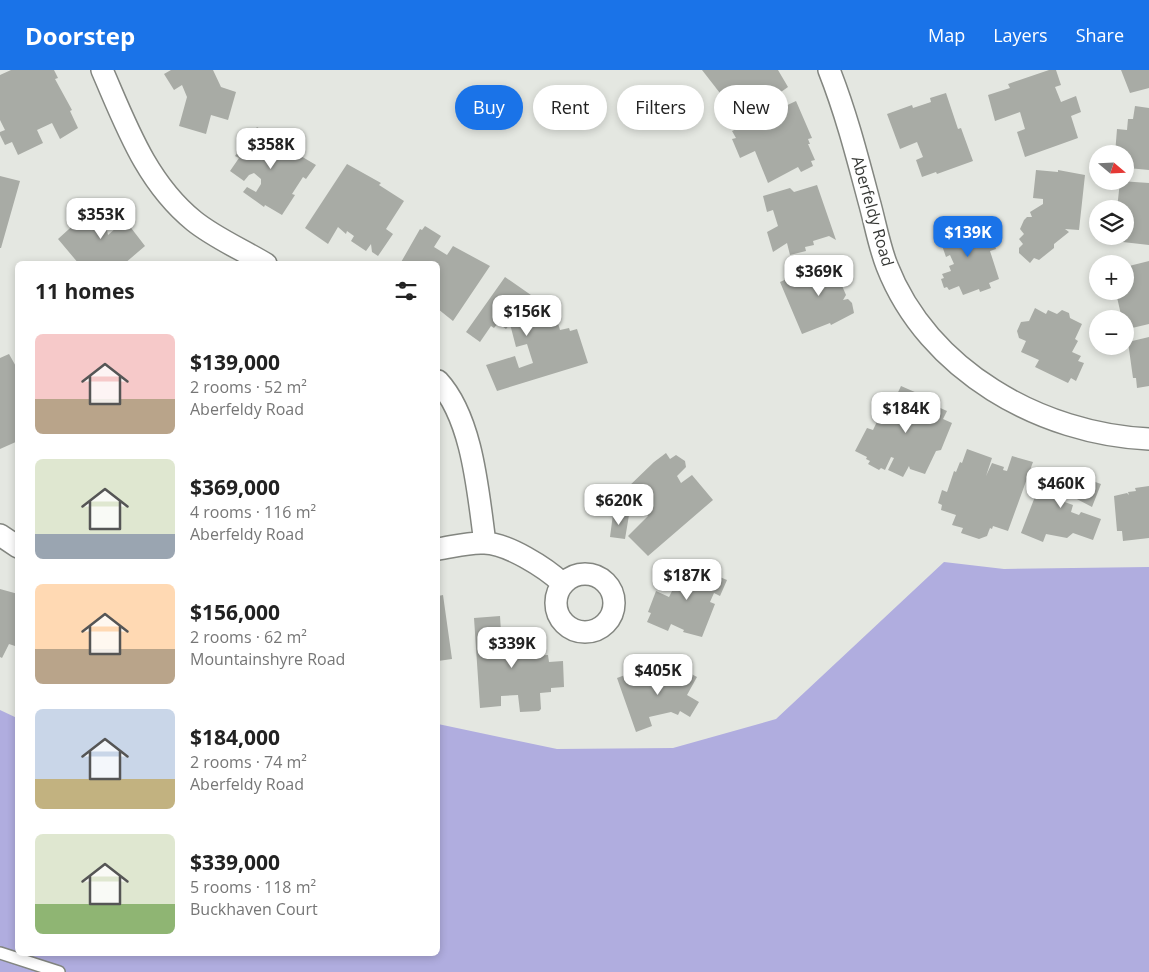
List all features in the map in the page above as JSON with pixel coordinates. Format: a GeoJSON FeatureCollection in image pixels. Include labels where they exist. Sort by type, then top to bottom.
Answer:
{"type":"FeatureCollection","features":[{"type":"Feature","properties":{"kind":"street"},"geometry":{"type":"LineString","coordinates":[[102,70],[145,165],[167,195],[196,222],[261,261]]}},
{"type":"Feature","properties":{"kind":"street","name":"Aberfeldy Road"},"geometry":{"type":"LineString","coordinates":[[830,70],[851,132],[888,267],[904,300],[926,330],[951,357],[982,383],[1013,403],[1052,420],[1085,430],[1149,439]]}},
{"type":"Feature","properties":{"kind":"street"},"geometry":{"type":"LineString","coordinates":[[440,384],[460,417],[471,454],[484,543]]}},
{"type":"Feature","properties":{"kind":"street"},"geometry":{"type":"LineString","coordinates":[[0,535],[15,545]]}},
{"type":"Feature","properties":{"kind":"street"},"geometry":{"type":"LineString","coordinates":[[440,549],[484,543],[525,558],[545,569],[562,583]]}},
{"type":"Feature","properties":{"kind":"lane"},"geometry":{"type":"LineString","coordinates":[[0,953],[59,972]]}},
{"type":"Feature","properties":{"kind":"shaded area"},"geometry":{"type":"Polygon","coordinates":[[[944,562],[1004,569],[1149,567],[1149,972],[0,972],[0,710],[15,717],[15,956],[440,956],[440,724],[557,749],[673,748],[776,719],[944,562]]]}},
{"type":"Feature","properties":{"kind":"building"},"geometry":{"type":"Polygon","coordinates":[[[11,70],[54,70],[58,78],[55,79],[72,110],[70,111],[78,128],[60,139],[52,123],[37,130],[43,143],[18,155],[12,142],[5,145],[0,135],[0,132],[5,130],[0,120],[0,75],[11,70]]]}},
{"type":"Feature","properties":{"kind":"building"},"geometry":{"type":"Polygon","coordinates":[[[171,70],[213,70],[221,87],[236,92],[228,120],[211,115],[206,134],[179,126],[187,97],[182,85],[174,90],[164,74],[171,70]]]}},
{"type":"Feature","properties":{"kind":"building"},"geometry":{"type":"Polygon","coordinates":[[[702,70],[778,70],[787,85],[714,85],[702,70]]]}},
{"type":"Feature","properties":{"kind":"building"},"geometry":{"type":"Polygon","coordinates":[[[1049,70],[1056,70],[1061,85],[1055,87],[1061,102],[1076,96],[1081,112],[1071,116],[1078,138],[1025,157],[1017,132],[1025,129],[1020,112],[995,121],[988,95],[1010,88],[1008,84],[1049,70]]]}},
{"type":"Feature","properties":{"kind":"building"},"geometry":{"type":"Polygon","coordinates":[[[1121,70],[1149,70],[1149,88],[1130,93],[1121,70]]]}},
{"type":"Feature","properties":{"kind":"building"},"geometry":{"type":"Polygon","coordinates":[[[946,93],[958,129],[961,128],[973,161],[937,174],[936,172],[922,177],[916,160],[923,157],[917,142],[900,149],[887,114],[912,105],[913,108],[931,102],[930,98],[946,93]]]}},
{"type":"Feature","properties":{"kind":"building"},"geometry":{"type":"Polygon","coordinates":[[[796,101],[812,138],[808,139],[810,144],[808,144],[815,160],[811,161],[813,166],[801,172],[798,167],[768,183],[755,151],[740,158],[732,139],[736,138],[732,131],[788,130],[788,105],[796,101]]]}},
{"type":"Feature","properties":{"kind":"building"},"geometry":{"type":"Polygon","coordinates":[[[1135,106],[1149,108],[1149,170],[1134,169],[1134,145],[1116,145],[1117,129],[1127,130],[1128,119],[1133,119],[1135,106]]]}},
{"type":"Feature","properties":{"kind":"building"},"geometry":{"type":"Polygon","coordinates":[[[257,127],[268,134],[267,136],[316,165],[306,179],[303,177],[292,194],[295,195],[282,215],[265,205],[264,207],[243,192],[247,187],[256,192],[261,184],[261,179],[254,173],[249,175],[244,181],[230,171],[239,158],[235,156],[257,127]]]}},
{"type":"Feature","properties":{"kind":"building"},"geometry":{"type":"Polygon","coordinates":[[[347,164],[381,183],[379,185],[404,201],[386,229],[393,234],[378,256],[372,252],[371,244],[366,251],[351,241],[354,236],[347,231],[346,234],[338,227],[328,244],[305,228],[347,164]]]}},
{"type":"Feature","properties":{"kind":"building"},"geometry":{"type":"Polygon","coordinates":[[[1036,170],[1058,172],[1058,170],[1085,175],[1079,230],[1065,229],[1069,232],[1054,244],[1054,248],[1039,260],[1034,258],[1030,263],[1019,253],[1019,248],[1023,244],[1019,239],[1024,234],[1020,229],[1024,220],[1027,217],[1032,217],[1030,212],[1043,204],[1043,199],[1033,198],[1036,170]]]}},
{"type":"Feature","properties":{"kind":"building"},"geometry":{"type":"Polygon","coordinates":[[[0,176],[20,181],[1,248],[0,248],[0,176]]]}},
{"type":"Feature","properties":{"kind":"building"},"geometry":{"type":"Polygon","coordinates":[[[1134,182],[1149,183],[1149,245],[1134,243],[1134,200],[1118,200],[1119,190],[1134,190],[1134,182]]]}},
{"type":"Feature","properties":{"kind":"building"},"geometry":{"type":"Polygon","coordinates":[[[817,185],[836,240],[829,236],[813,241],[814,245],[805,247],[806,251],[790,255],[787,243],[773,252],[767,232],[778,226],[773,210],[767,212],[763,196],[790,188],[794,192],[817,185]]]}},
{"type":"Feature","properties":{"kind":"building"},"geometry":{"type":"Polygon","coordinates":[[[100,201],[112,215],[105,219],[111,225],[107,230],[108,235],[125,220],[145,246],[128,261],[76,261],[58,239],[100,201]]]}},
{"type":"Feature","properties":{"kind":"building"},"geometry":{"type":"Polygon","coordinates":[[[963,222],[965,227],[980,222],[986,238],[992,236],[996,249],[990,251],[999,279],[989,283],[991,288],[980,292],[979,289],[963,295],[959,286],[949,290],[947,287],[944,288],[941,279],[944,278],[942,274],[951,271],[949,266],[954,264],[950,255],[946,257],[937,231],[963,222]]]}},
{"type":"Feature","properties":{"kind":"building"},"geometry":{"type":"Polygon","coordinates":[[[425,226],[441,236],[434,247],[447,255],[453,246],[490,266],[453,321],[440,311],[440,261],[402,261],[420,229],[422,230],[425,226]]]}},
{"type":"Feature","properties":{"kind":"building"},"geometry":{"type":"Polygon","coordinates":[[[838,257],[848,280],[840,281],[846,295],[843,300],[848,299],[852,303],[854,313],[831,325],[830,323],[802,334],[780,282],[800,273],[803,281],[814,276],[810,268],[838,257]]]}},
{"type":"Feature","properties":{"kind":"building"},"geometry":{"type":"Polygon","coordinates":[[[1149,261],[1149,324],[1134,328],[1134,310],[1120,310],[1118,300],[1134,300],[1134,265],[1149,261]]]}},
{"type":"Feature","properties":{"kind":"building"},"geometry":{"type":"Polygon","coordinates":[[[505,277],[541,302],[541,305],[544,304],[548,315],[555,313],[560,330],[569,328],[570,331],[577,329],[588,363],[497,391],[486,365],[515,356],[519,368],[533,363],[527,344],[516,347],[510,324],[506,329],[498,323],[494,328],[491,326],[480,342],[466,332],[505,277]]]}},
{"type":"Feature","properties":{"kind":"building"},"geometry":{"type":"Polygon","coordinates":[[[1035,308],[1046,314],[1048,310],[1057,314],[1062,310],[1069,313],[1070,318],[1082,324],[1075,339],[1078,341],[1072,352],[1081,356],[1078,361],[1084,363],[1076,381],[1071,378],[1068,383],[1035,367],[1039,360],[1021,352],[1026,341],[1019,338],[1017,331],[1021,322],[1029,321],[1035,308]]]}},
{"type":"Feature","properties":{"kind":"building"},"geometry":{"type":"Polygon","coordinates":[[[1149,337],[1149,386],[1137,388],[1136,378],[1133,378],[1130,355],[1134,355],[1134,341],[1149,337]]]}},
{"type":"Feature","properties":{"kind":"building"},"geometry":{"type":"Polygon","coordinates":[[[9,354],[15,365],[15,442],[0,449],[0,358],[9,354]]]}},
{"type":"Feature","properties":{"kind":"building"},"geometry":{"type":"Polygon","coordinates":[[[901,386],[940,403],[938,407],[947,411],[943,419],[952,423],[941,450],[936,451],[925,474],[910,469],[909,466],[903,477],[888,470],[894,458],[891,457],[885,470],[881,468],[879,470],[868,464],[870,461],[866,459],[867,457],[855,451],[867,428],[873,430],[885,405],[891,407],[901,386]]]}},
{"type":"Feature","properties":{"kind":"building"},"geometry":{"type":"Polygon","coordinates":[[[967,449],[992,458],[986,476],[992,463],[1004,467],[1003,470],[1007,471],[1012,456],[1033,462],[1008,531],[993,526],[992,529],[990,528],[987,536],[979,539],[961,533],[963,528],[952,525],[956,515],[941,510],[942,505],[938,503],[942,490],[947,492],[954,471],[956,472],[960,462],[962,463],[967,449]]]}},
{"type":"Feature","properties":{"kind":"building"},"geometry":{"type":"Polygon","coordinates":[[[666,453],[670,459],[676,455],[685,461],[686,467],[677,476],[681,483],[692,475],[713,500],[648,556],[628,536],[648,516],[626,489],[666,453]]]}},
{"type":"Feature","properties":{"kind":"building"},"geometry":{"type":"Polygon","coordinates":[[[1046,468],[1078,482],[1077,485],[1081,487],[1084,478],[1101,484],[1092,507],[1073,497],[1072,499],[1060,495],[1059,500],[1073,505],[1071,512],[1079,515],[1081,512],[1101,519],[1093,540],[1073,533],[1067,538],[1046,534],[1043,542],[1021,533],[1046,468]]]}},
{"type":"Feature","properties":{"kind":"building"},"geometry":{"type":"Polygon","coordinates":[[[1149,486],[1149,538],[1123,541],[1122,531],[1117,531],[1114,496],[1127,493],[1129,495],[1128,492],[1136,491],[1135,488],[1149,486]]]}},
{"type":"Feature","properties":{"kind":"building"},"geometry":{"type":"Polygon","coordinates":[[[613,514],[629,515],[625,539],[610,537],[613,514]]]}},
{"type":"Feature","properties":{"kind":"building"},"geometry":{"type":"Polygon","coordinates":[[[681,559],[695,562],[693,566],[727,580],[720,596],[714,593],[710,602],[715,604],[702,637],[683,632],[684,630],[671,624],[668,631],[647,622],[651,613],[648,612],[656,591],[669,597],[674,587],[678,589],[682,578],[676,577],[681,559]]]}},
{"type":"Feature","properties":{"kind":"building"},"geometry":{"type":"Polygon","coordinates":[[[0,589],[15,593],[15,646],[9,644],[2,658],[0,657],[0,589]]]}},
{"type":"Feature","properties":{"kind":"building"},"geometry":{"type":"Polygon","coordinates":[[[443,595],[452,659],[440,661],[440,596],[443,595]]]}},
{"type":"Feature","properties":{"kind":"building"},"geometry":{"type":"Polygon","coordinates":[[[500,616],[501,632],[507,631],[509,658],[515,657],[514,649],[533,647],[533,656],[548,655],[549,662],[563,661],[564,687],[551,688],[551,692],[540,693],[541,709],[539,711],[520,712],[518,695],[501,696],[501,706],[480,708],[474,618],[500,616]]]}},
{"type":"Feature","properties":{"kind":"building"},"geometry":{"type":"Polygon","coordinates":[[[671,663],[697,677],[687,695],[699,702],[690,717],[680,711],[678,715],[671,712],[649,717],[652,726],[636,732],[617,678],[633,672],[637,683],[665,676],[671,663]]]}}]}
